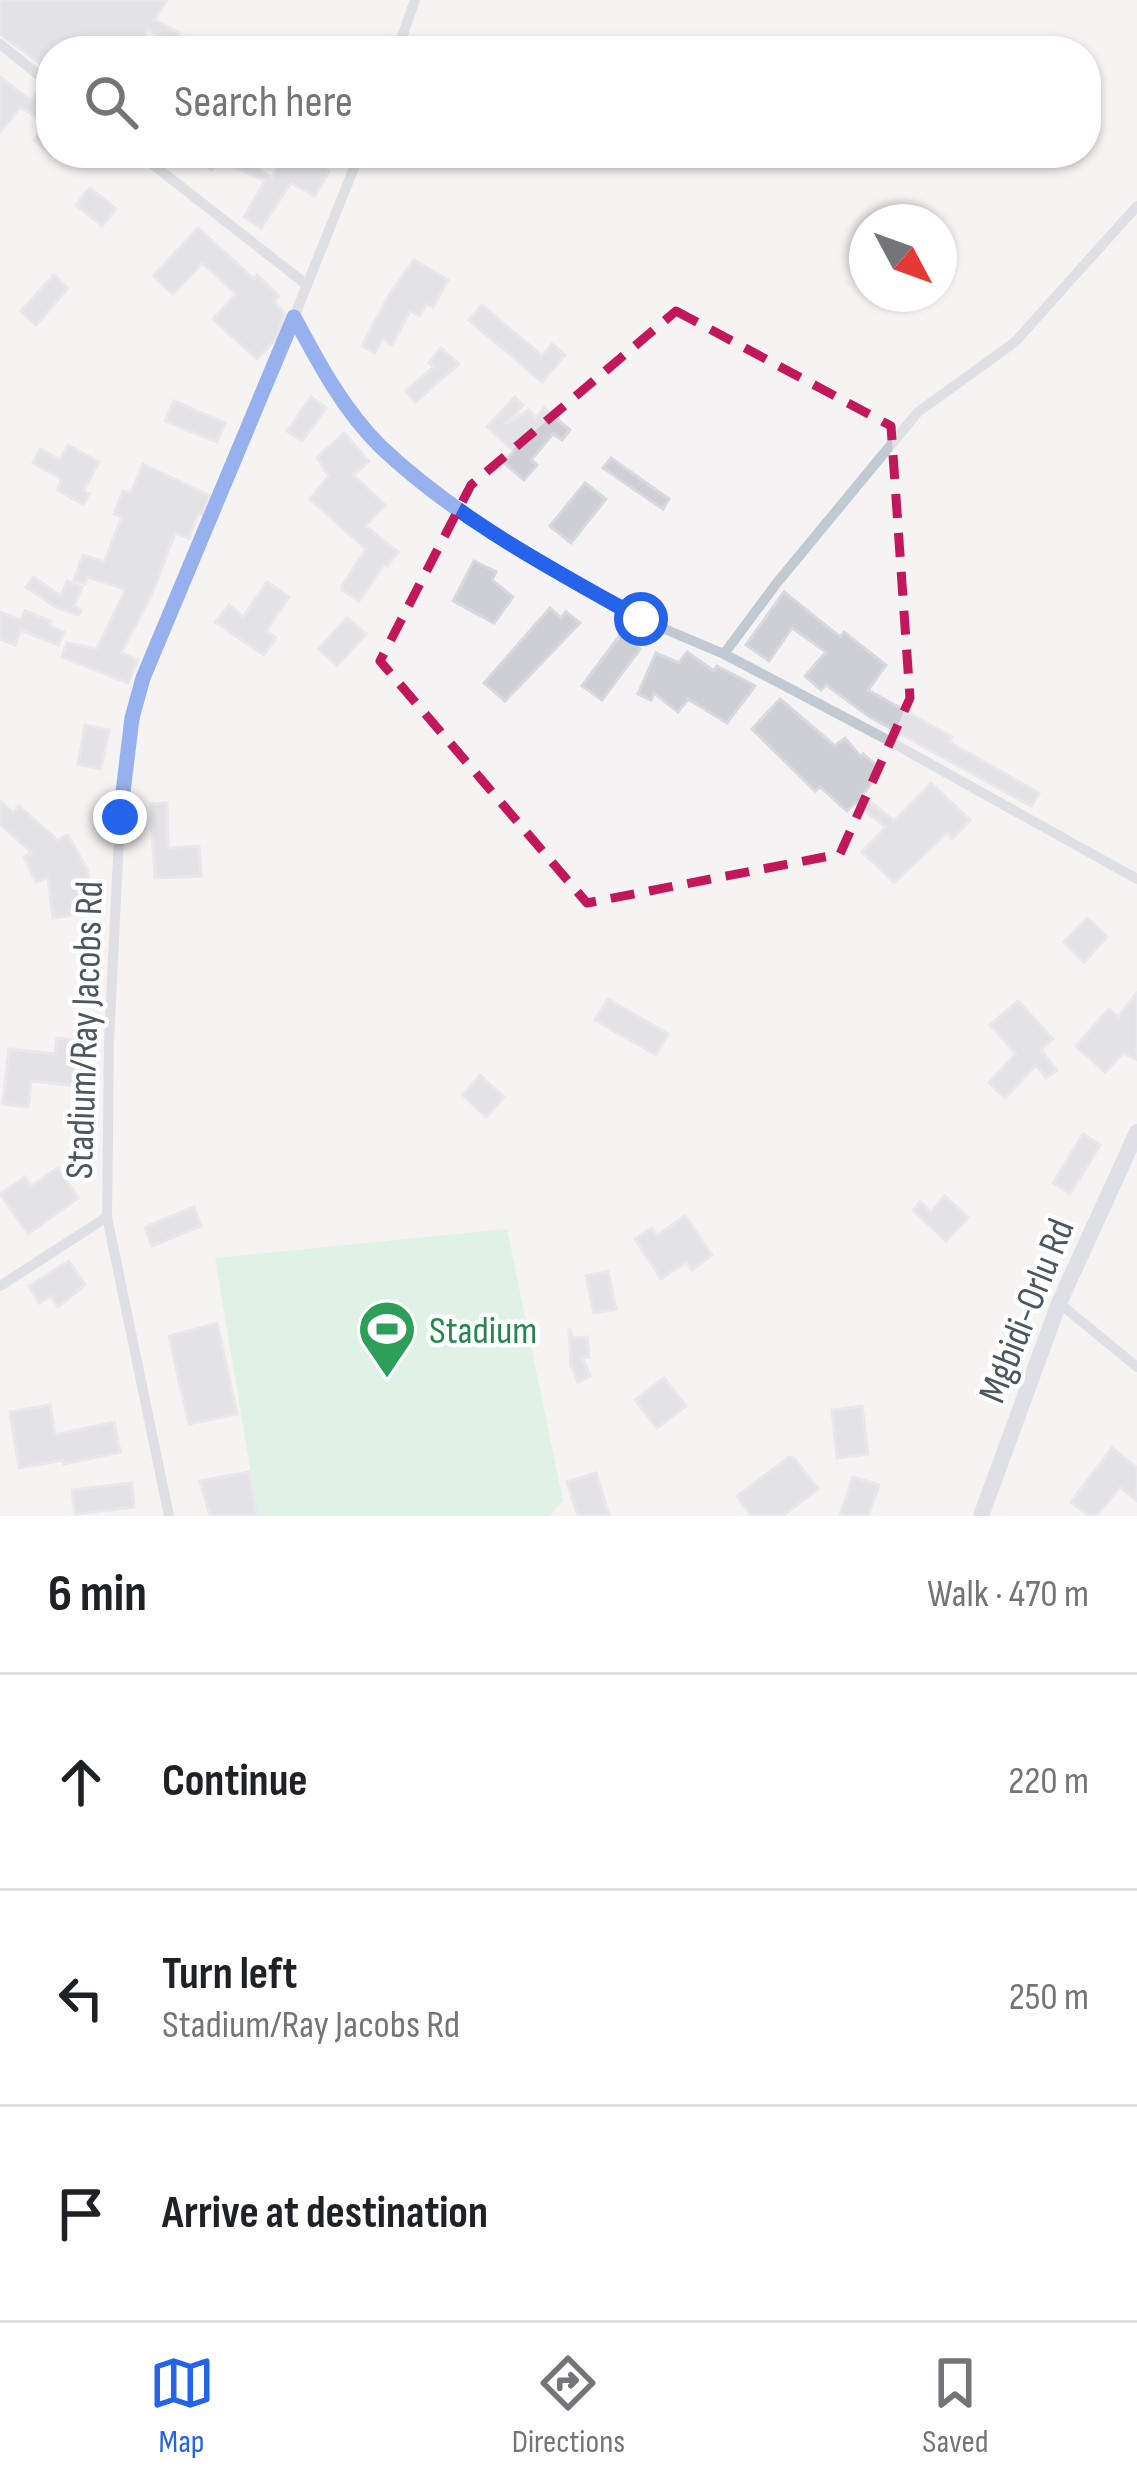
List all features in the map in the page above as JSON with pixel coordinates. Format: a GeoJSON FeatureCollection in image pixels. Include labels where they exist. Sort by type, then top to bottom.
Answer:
{"type":"FeatureCollection","features":[{"type":"Feature","properties":{"kind":"main road","name":"Mgbidi-Orlu Rd"},"geometry":{"type":"LineString","coordinates":[[981,1516],[1059,1303],[1137,1132]]}},
{"type":"Feature","properties":{"kind":"street"},"geometry":{"type":"LineString","coordinates":[[402,36],[415,0]]}},
{"type":"Feature","properties":{"kind":"street"},"geometry":{"type":"LineString","coordinates":[[0,44],[36,73]]}},
{"type":"Feature","properties":{"kind":"street"},"geometry":{"type":"LineString","coordinates":[[157,168],[308,285]]}},
{"type":"Feature","properties":{"kind":"street","name":"Stadium/Ray Jacobs Rd"},"geometry":{"type":"LineString","coordinates":[[170,1516],[107,1217],[109,1041],[120,817],[132,718],[158,639],[235,464],[354,168]]}},
{"type":"Feature","properties":{"kind":"street"},"geometry":{"type":"LineString","coordinates":[[724,654],[919,412],[1015,342],[1137,206]]}},
{"type":"Feature","properties":{"kind":"street"},"geometry":{"type":"LineString","coordinates":[[294,317],[322,368],[381,447],[493,535],[641,619],[724,654],[1137,879]]}},
{"type":"Feature","properties":{"kind":"street"},"geometry":{"type":"LineString","coordinates":[[0,1286],[107,1217]]}},
{"type":"Feature","properties":{"kind":"street"},"geometry":{"type":"LineString","coordinates":[[1059,1303],[1137,1367]]}},
{"type":"Feature","properties":{"kind":"highlighted area"},"geometry":{"type":"Polygon","coordinates":[[[676,311],[891,426],[910,698],[840,854],[587,903],[380,661],[471,485],[676,311]]]}},
{"type":"Feature","properties":{"kind":"green space","name":"Stadium"},"geometry":{"type":"Polygon","coordinates":[[[507,1229],[563,1501],[549,1516],[258,1516],[215,1258],[507,1229]]]}},
{"type":"Feature","properties":{"kind":"building"},"geometry":{"type":"Polygon","coordinates":[[[0,0],[167,0],[154,20],[179,33],[160,36],[148,30],[144,36],[36,36],[36,61],[0,34],[0,0]]]}},
{"type":"Feature","properties":{"kind":"building"},"geometry":{"type":"Polygon","coordinates":[[[0,77],[31,101],[36,93],[36,117],[20,107],[0,132],[0,77]]]}},
{"type":"Feature","properties":{"kind":"building"},"geometry":{"type":"Polygon","coordinates":[[[236,168],[257,168],[272,178],[277,168],[329,171],[315,196],[291,183],[261,228],[244,217],[265,181],[236,168]]]}},
{"type":"Feature","properties":{"kind":"building"},"geometry":{"type":"Polygon","coordinates":[[[90,188],[116,209],[102,226],[76,205],[90,188]]]}},
{"type":"Feature","properties":{"kind":"building"},"geometry":{"type":"Polygon","coordinates":[[[198,228],[279,296],[274,302],[285,313],[275,340],[257,359],[213,319],[236,294],[202,263],[173,294],[153,276],[198,228]]]}},
{"type":"Feature","properties":{"kind":"building"},"geometry":{"type":"Polygon","coordinates":[[[414,260],[448,280],[433,307],[426,304],[420,316],[410,311],[392,345],[382,339],[375,353],[362,346],[414,260]]]}},
{"type":"Feature","properties":{"kind":"building"},"geometry":{"type":"Polygon","coordinates":[[[54,275],[68,288],[36,325],[21,311],[54,275]]]}},
{"type":"Feature","properties":{"kind":"building"},"geometry":{"type":"Polygon","coordinates":[[[482,305],[542,356],[552,344],[565,355],[542,382],[469,320],[482,305]]]}},
{"type":"Feature","properties":{"kind":"building"},"geometry":{"type":"Polygon","coordinates":[[[441,348],[459,364],[415,402],[406,391],[434,367],[429,363],[441,348]]]}},
{"type":"Feature","properties":{"kind":"building"},"geometry":{"type":"Polygon","coordinates":[[[311,397],[326,408],[302,441],[287,431],[311,397]]]}},
{"type":"Feature","properties":{"kind":"building"},"geometry":{"type":"Polygon","coordinates":[[[515,397],[523,405],[506,424],[529,410],[536,418],[544,408],[570,430],[562,440],[553,434],[531,460],[537,465],[524,480],[504,463],[514,451],[487,427],[515,397]]]}},
{"type":"Feature","properties":{"kind":"building"},"geometry":{"type":"Polygon","coordinates":[[[174,401],[225,423],[217,442],[165,421],[174,401]]]}},
{"type":"Feature","properties":{"kind":"building"},"geometry":{"type":"Polygon","coordinates":[[[344,433],[369,461],[353,475],[385,505],[365,526],[398,552],[359,601],[342,586],[366,549],[310,499],[329,476],[317,458],[344,433]]]}},
{"type":"Feature","properties":{"kind":"building"},"geometry":{"type":"Polygon","coordinates":[[[68,445],[99,462],[83,491],[89,494],[83,504],[57,490],[62,479],[33,463],[40,449],[60,460],[68,445]]]}},
{"type":"Feature","properties":{"kind":"building"},"geometry":{"type":"Polygon","coordinates":[[[611,458],[669,499],[663,509],[603,468],[611,458]]]}},
{"type":"Feature","properties":{"kind":"building"},"geometry":{"type":"Polygon","coordinates":[[[143,464],[210,496],[189,538],[175,533],[151,596],[121,653],[138,660],[128,683],[62,657],[67,643],[97,649],[126,589],[87,577],[85,584],[74,580],[83,555],[104,562],[122,517],[114,514],[123,491],[131,493],[143,464]]]}},
{"type":"Feature","properties":{"kind":"building"},"geometry":{"type":"Polygon","coordinates":[[[585,483],[606,499],[571,543],[550,526],[585,483]]]}},
{"type":"Feature","properties":{"kind":"building"},"geometry":{"type":"Polygon","coordinates":[[[474,561],[496,572],[492,580],[513,597],[494,623],[453,601],[474,561]]]}},
{"type":"Feature","properties":{"kind":"building"},"geometry":{"type":"Polygon","coordinates":[[[33,577],[61,596],[67,581],[82,587],[74,606],[81,611],[78,615],[57,608],[26,587],[33,577]]]}},
{"type":"Feature","properties":{"kind":"building"},"geometry":{"type":"Polygon","coordinates":[[[267,582],[289,597],[266,631],[276,638],[264,655],[215,622],[229,605],[243,617],[267,582]]]}},
{"type":"Feature","properties":{"kind":"building"},"geometry":{"type":"Polygon","coordinates":[[[784,592],[840,637],[844,632],[886,665],[868,690],[1039,793],[1031,806],[870,717],[826,685],[821,690],[805,676],[826,652],[792,628],[769,661],[746,645],[784,592]]]}},
{"type":"Feature","properties":{"kind":"building"},"geometry":{"type":"Polygon","coordinates":[[[550,608],[561,618],[566,612],[580,623],[505,701],[484,683],[550,608]]]}},
{"type":"Feature","properties":{"kind":"building"},"geometry":{"type":"Polygon","coordinates":[[[25,611],[64,632],[58,645],[21,630],[15,645],[0,639],[0,612],[21,620],[25,611]]]}},
{"type":"Feature","properties":{"kind":"building"},"geometry":{"type":"Polygon","coordinates":[[[347,618],[366,634],[337,665],[319,649],[347,618]]]}},
{"type":"Feature","properties":{"kind":"building"},"geometry":{"type":"Polygon","coordinates":[[[621,634],[640,649],[602,700],[582,686],[621,634]]]}},
{"type":"Feature","properties":{"kind":"building"},"geometry":{"type":"Polygon","coordinates":[[[687,652],[714,671],[717,666],[755,686],[727,723],[688,699],[678,712],[654,693],[651,700],[638,694],[656,653],[679,663],[687,652]]]}},
{"type":"Feature","properties":{"kind":"building"},"geometry":{"type":"Polygon","coordinates":[[[780,699],[835,746],[845,738],[861,757],[863,754],[883,771],[862,795],[894,821],[931,783],[970,820],[952,839],[947,833],[894,882],[862,852],[886,827],[855,803],[847,811],[820,787],[815,791],[752,729],[780,699]]]}},
{"type":"Feature","properties":{"kind":"building"},"geometry":{"type":"Polygon","coordinates":[[[85,725],[109,730],[101,769],[78,764],[85,725]]]}},
{"type":"Feature","properties":{"kind":"building"},"geometry":{"type":"Polygon","coordinates":[[[0,801],[13,813],[19,806],[57,840],[68,835],[87,869],[93,912],[53,918],[48,877],[36,882],[24,857],[32,853],[0,824],[0,801]]]}},
{"type":"Feature","properties":{"kind":"building"},"geometry":{"type":"Polygon","coordinates":[[[167,803],[168,848],[199,846],[201,876],[155,878],[150,804],[167,803]]]}},
{"type":"Feature","properties":{"kind":"building"},"geometry":{"type":"Polygon","coordinates":[[[1087,918],[1107,937],[1084,962],[1064,942],[1087,918]]]}},
{"type":"Feature","properties":{"kind":"building"},"geometry":{"type":"Polygon","coordinates":[[[1137,993],[1137,1060],[1123,1053],[1105,1072],[1076,1046],[1109,1009],[1118,1017],[1137,993]]]}},
{"type":"Feature","properties":{"kind":"building"},"geometry":{"type":"Polygon","coordinates":[[[608,999],[668,1034],[656,1055],[595,1020],[608,999]]]}},
{"type":"Feature","properties":{"kind":"building"},"geometry":{"type":"Polygon","coordinates":[[[1018,1001],[1053,1039],[1041,1050],[1057,1070],[1046,1078],[1036,1065],[1005,1098],[989,1083],[1016,1054],[990,1025],[1018,1001]]]}},
{"type":"Feature","properties":{"kind":"building"},"geometry":{"type":"Polygon","coordinates":[[[57,1038],[81,1041],[79,1055],[91,1056],[88,1087],[31,1081],[28,1107],[3,1104],[9,1049],[55,1054],[57,1038]]]}},
{"type":"Feature","properties":{"kind":"building"},"geometry":{"type":"Polygon","coordinates":[[[480,1075],[504,1097],[486,1117],[463,1095],[480,1075]]]}},
{"type":"Feature","properties":{"kind":"building"},"geometry":{"type":"Polygon","coordinates":[[[1083,1134],[1100,1145],[1070,1194],[1053,1183],[1083,1134]]]}},
{"type":"Feature","properties":{"kind":"building"},"geometry":{"type":"Polygon","coordinates":[[[58,1168],[78,1198],[28,1234],[0,1194],[25,1177],[31,1186],[58,1168]]]}},
{"type":"Feature","properties":{"kind":"building"},"geometry":{"type":"Polygon","coordinates":[[[945,1196],[968,1217],[946,1241],[913,1210],[920,1202],[931,1212],[945,1196]]]}},
{"type":"Feature","properties":{"kind":"building"},"geometry":{"type":"Polygon","coordinates":[[[194,1207],[201,1226],[152,1246],[145,1227],[194,1207]]]}},
{"type":"Feature","properties":{"kind":"building"},"geometry":{"type":"Polygon","coordinates":[[[685,1216],[712,1255],[692,1270],[686,1262],[661,1279],[635,1239],[652,1228],[657,1236],[685,1216]]]}},
{"type":"Feature","properties":{"kind":"building"},"geometry":{"type":"Polygon","coordinates":[[[69,1261],[85,1285],[58,1307],[51,1296],[39,1303],[29,1286],[69,1261]]]}},
{"type":"Feature","properties":{"kind":"building"},"geometry":{"type":"Polygon","coordinates":[[[608,1271],[616,1309],[594,1313],[586,1276],[608,1271]]]}},
{"type":"Feature","properties":{"kind":"building"},"geometry":{"type":"Polygon","coordinates":[[[217,1323],[237,1414],[189,1424],[169,1336],[217,1323]]]}},
{"type":"Feature","properties":{"kind":"building"},"geometry":{"type":"Polygon","coordinates":[[[569,1328],[573,1338],[587,1337],[589,1357],[582,1357],[590,1376],[578,1382],[571,1366],[569,1328]]]}},
{"type":"Feature","properties":{"kind":"building"},"geometry":{"type":"Polygon","coordinates":[[[664,1378],[686,1406],[657,1428],[635,1400],[664,1378]]]}},
{"type":"Feature","properties":{"kind":"building"},"geometry":{"type":"Polygon","coordinates":[[[50,1405],[55,1435],[114,1422],[120,1452],[19,1468],[10,1412],[50,1405]]]}},
{"type":"Feature","properties":{"kind":"building"},"geometry":{"type":"Polygon","coordinates":[[[862,1406],[868,1454],[837,1458],[832,1410],[862,1406]]]}},
{"type":"Feature","properties":{"kind":"building"},"geometry":{"type":"Polygon","coordinates":[[[1112,1448],[1137,1468],[1137,1501],[1120,1487],[1096,1516],[1089,1516],[1071,1502],[1112,1448]]]}},
{"type":"Feature","properties":{"kind":"building"},"geometry":{"type":"Polygon","coordinates":[[[789,1457],[818,1489],[782,1516],[751,1516],[737,1496],[789,1457]]]}},
{"type":"Feature","properties":{"kind":"building"},"geometry":{"type":"Polygon","coordinates":[[[249,1472],[257,1515],[210,1516],[200,1481],[249,1472]]]}},
{"type":"Feature","properties":{"kind":"building"},"geometry":{"type":"Polygon","coordinates":[[[596,1473],[609,1516],[578,1516],[567,1482],[596,1473]]]}},
{"type":"Feature","properties":{"kind":"building"},"geometry":{"type":"Polygon","coordinates":[[[853,1477],[879,1485],[868,1516],[840,1516],[853,1477]]]}},
{"type":"Feature","properties":{"kind":"building"},"geometry":{"type":"Polygon","coordinates":[[[132,1483],[134,1507],[75,1514],[72,1490],[132,1483]]]}},
{"type":"Feature","properties":{"kind":"place","name":"Stadium"},"geometry":{"type":"Point","coordinates":[387,1380]}},
{"type":"Feature","properties":{"kind":"route"},"geometry":{"type":"LineString","coordinates":[[120,817],[132,718],[143,678],[294,317],[322,368],[381,447],[493,535],[641,619]]}}]}
